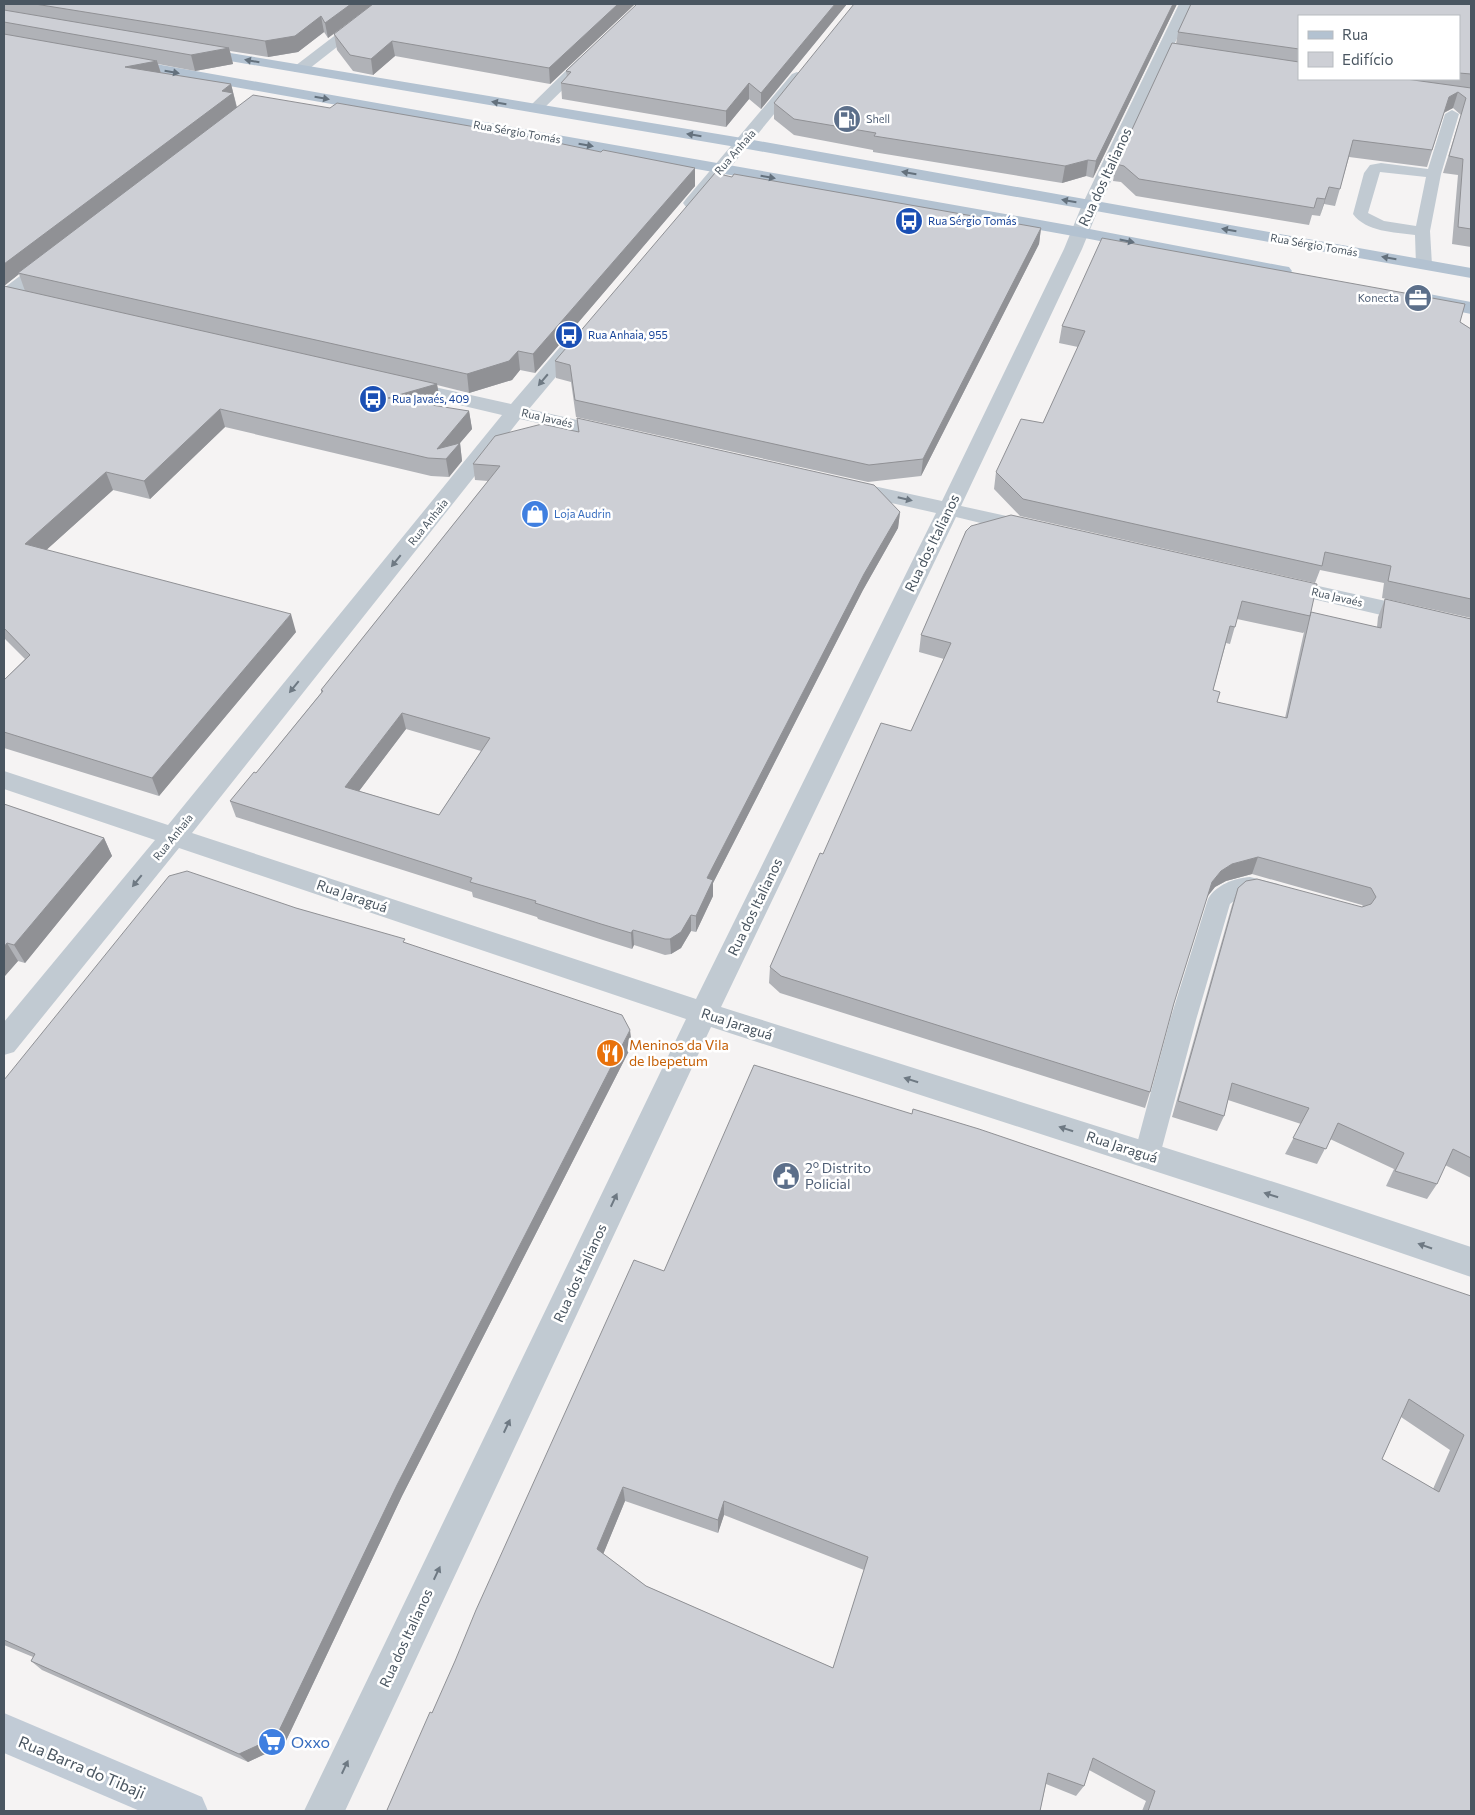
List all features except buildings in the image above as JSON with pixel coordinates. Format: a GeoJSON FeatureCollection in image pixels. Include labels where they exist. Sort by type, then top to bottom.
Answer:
{"type":"FeatureCollection","features":[{"type":"Feature","properties":{"kind":"main road","name":"Rua Sérgio Tomás"},"geometry":{"type":"LineString","coordinates":[[179,49],[742,143],[1471,273]]}},
{"type":"Feature","properties":{"kind":"main road","name":"Rua Sérgio Tomás"},"geometry":{"type":"LineString","coordinates":[[108,61],[1079,232],[1295,274]]}},
{"type":"Feature","properties":{"kind":"main road"},"geometry":{"type":"LineString","coordinates":[[1412,297],[1471,308]]}},
{"type":"Feature","properties":{"kind":"street"},"geometry":{"type":"LineString","coordinates":[[300,69],[385,4]]}},
{"type":"Feature","properties":{"kind":"street","name":"Rua dos Italianos"},"geometry":{"type":"LineString","coordinates":[[324,1811],[703,1013],[949,509],[1186,4]]}},
{"type":"Feature","properties":{"kind":"street"},"geometry":{"type":"LineString","coordinates":[[1163,52],[1183,55]]}},
{"type":"Feature","properties":{"kind":"street","name":"Rua Anhaia"},"geometry":{"type":"LineString","coordinates":[[676,222],[808,63]]}},
{"type":"Feature","properties":{"kind":"street"},"geometry":{"type":"LineString","coordinates":[[258,103],[274,90]]}},
{"type":"Feature","properties":{"kind":"street"},"geometry":{"type":"LineString","coordinates":[[4,296],[68,248]]}},
{"type":"Feature","properties":{"kind":"street"},"geometry":{"type":"LineString","coordinates":[[4,296],[32,302]]}},
{"type":"Feature","properties":{"kind":"street","name":"Rua Anhaia"},"geometry":{"type":"LineString","coordinates":[[4,1043],[516,411],[593,320]]}},
{"type":"Feature","properties":{"kind":"street","name":"Rua Javaés"},"geometry":{"type":"LineString","coordinates":[[389,383],[638,439]]}},
{"type":"Feature","properties":{"kind":"street"},"geometry":{"type":"LineString","coordinates":[[831,483],[1054,533]]}},
{"type":"Feature","properties":{"kind":"street","name":"Rua Javaés"},"geometry":{"type":"LineString","coordinates":[[1258,579],[1471,628]]}},
{"type":"Feature","properties":{"kind":"street","name":"Rua Jaraguá"},"geometry":{"type":"LineString","coordinates":[[4,780],[703,1013],[1147,1155],[1471,1262]]}},
{"type":"Feature","properties":{"kind":"street","name":"Rua Barra do Tibaji"},"geometry":{"type":"LineString","coordinates":[[4,1734],[188,1811]]}},
{"type":"Feature","properties":{"kind":"lane"},"geometry":{"type":"LineString","coordinates":[[535,109],[597,49]]}},
{"type":"Feature","properties":{"kind":"lane"},"geometry":{"type":"LineString","coordinates":[[1424,265],[1422,231],[1434,174],[1452,114]]}},
{"type":"Feature","properties":{"kind":"lane"},"geometry":{"type":"LineString","coordinates":[[1422,231],[1374,223],[1364,219],[1360,214],[1371,173],[1375,168],[1381,167],[1434,174]]}},
{"type":"Feature","properties":{"kind":"lane"},"geometry":{"type":"LineString","coordinates":[[1147,1155],[1183,1020],[1220,899],[1232,889],[1251,885],[1288,895]]}},
{"type":"Feature","properties":{"kind":"place","name":"Shell"},"geometry":{"type":"Point","coordinates":[847,119]}},
{"type":"Feature","properties":{"kind":"place","name":"Rua Sérgio Tomás"},"geometry":{"type":"Point","coordinates":[909,221]}},
{"type":"Feature","properties":{"kind":"place","name":"Konecta"},"geometry":{"type":"Point","coordinates":[1418,298]}},
{"type":"Feature","properties":{"kind":"place","name":"Rua Anhaia, 955"},"geometry":{"type":"Point","coordinates":[569,335]}},
{"type":"Feature","properties":{"kind":"place","name":"Rua Javaés, 409"},"geometry":{"type":"Point","coordinates":[373,399]}},
{"type":"Feature","properties":{"kind":"place","name":"Loja Audrin"},"geometry":{"type":"Point","coordinates":[535,514]}},
{"type":"Feature","properties":{"kind":"place","name":"Meninos da Vila de Ibepetum"},"geometry":{"type":"Point","coordinates":[610,1053]}},
{"type":"Feature","properties":{"kind":"place","name":"2º Distrito Policial"},"geometry":{"type":"Point","coordinates":[786,1176]}},
{"type":"Feature","properties":{"kind":"place","name":"Oxxo"},"geometry":{"type":"Point","coordinates":[272,1742]}}]}
